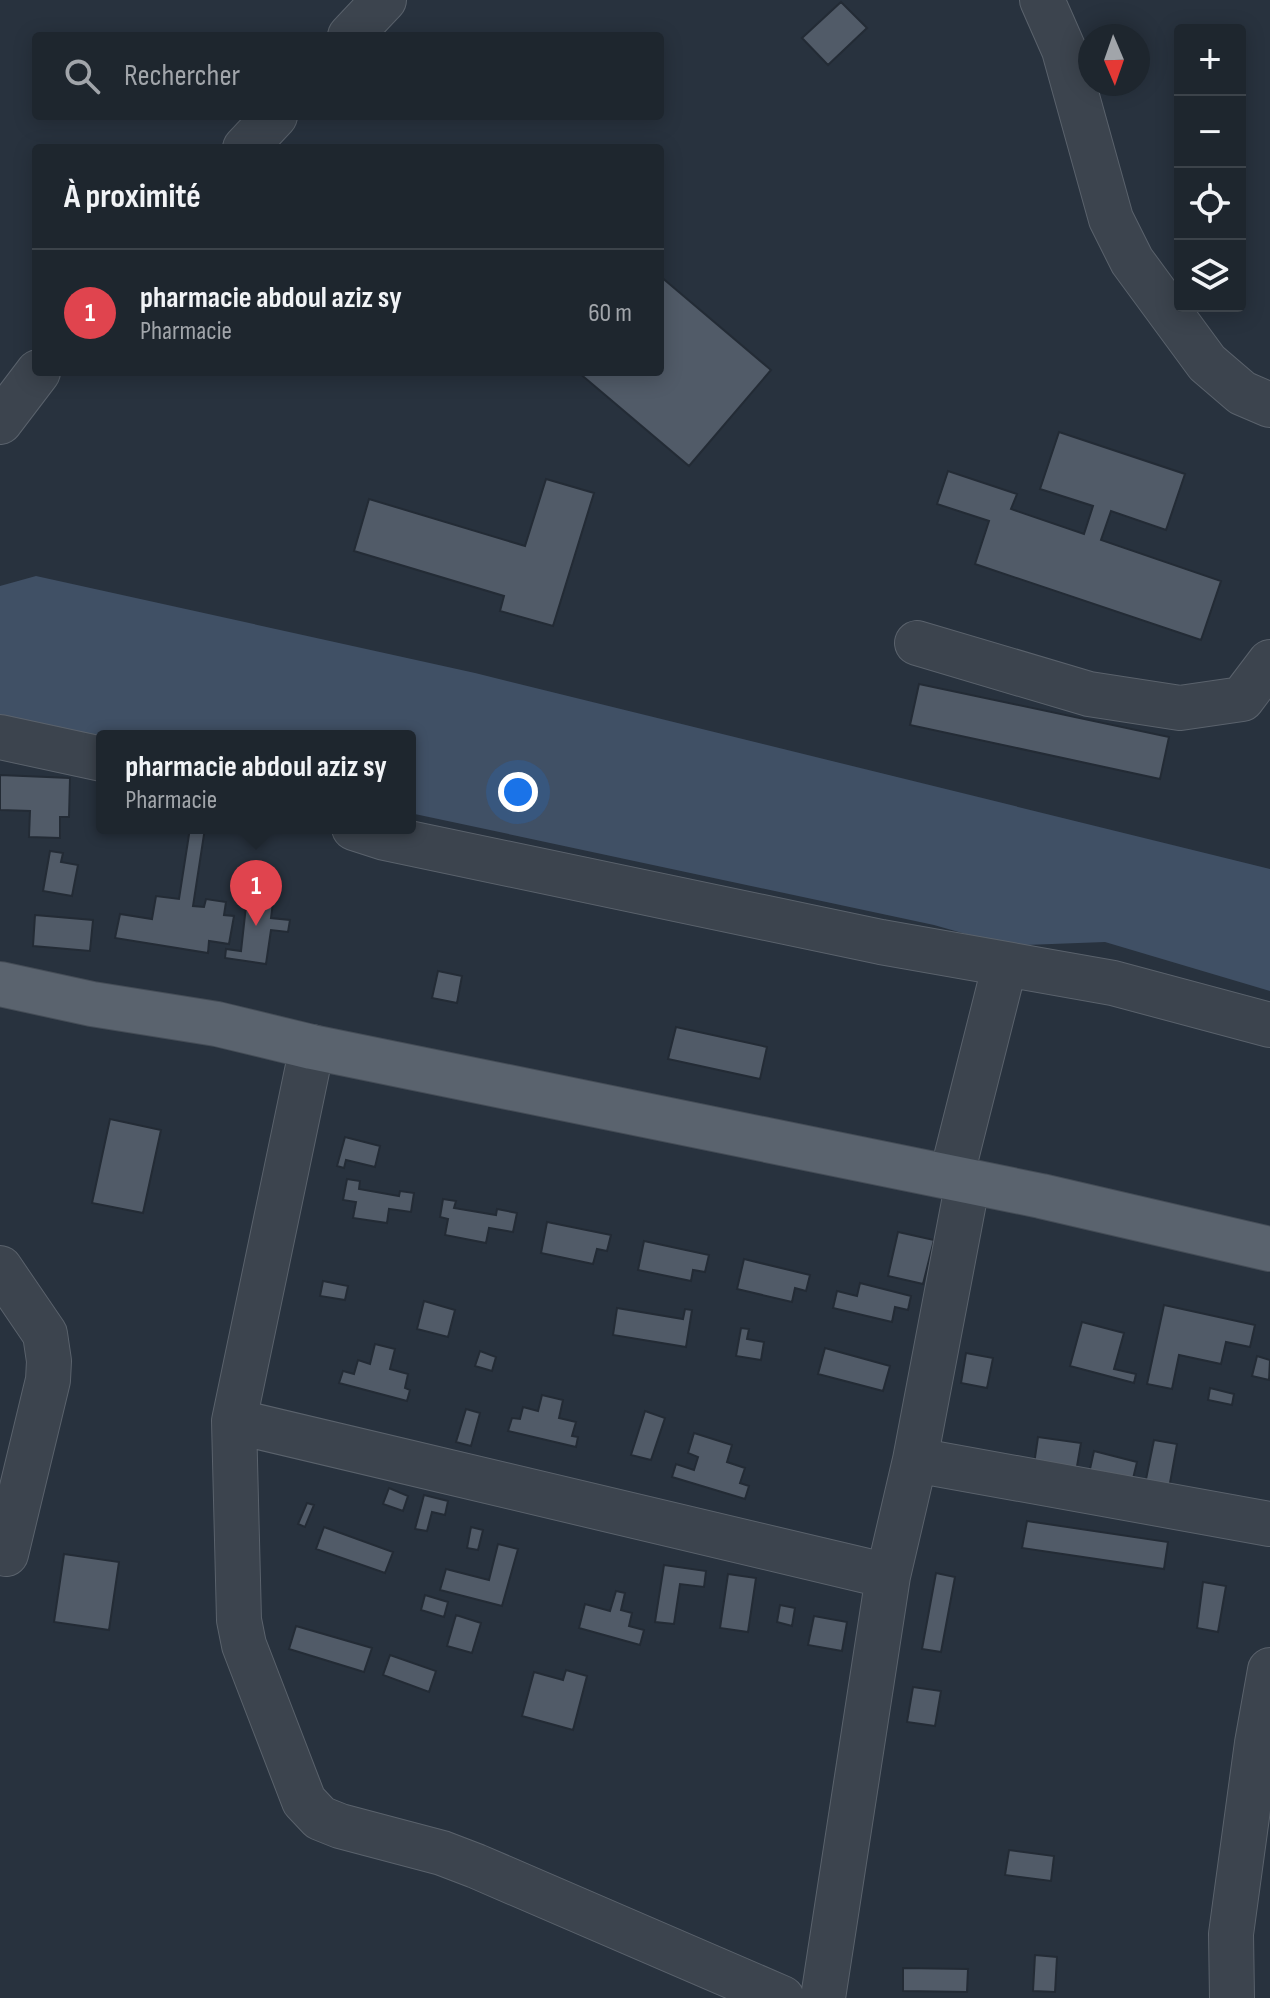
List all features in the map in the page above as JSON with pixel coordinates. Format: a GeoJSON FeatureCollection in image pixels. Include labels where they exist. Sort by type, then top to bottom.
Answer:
{"type":"FeatureCollection","features":[{"type":"Feature","properties":{"kind":"main road"},"geometry":{"type":"LineString","coordinates":[[0,984],[92,1004],[217,1024],[312,1047],[960,1179],[1270,1249]]}},
{"type":"Feature","properties":{"kind":"street"},"geometry":{"type":"LineString","coordinates":[[354,32],[384,0]]}},
{"type":"Feature","properties":{"kind":"street"},"geometry":{"type":"LineString","coordinates":[[1042,0],[1064,50],[1111,219],[1132,261],[1207,363],[1242,393],[1270,405]]}},
{"type":"Feature","properties":{"kind":"street"},"geometry":{"type":"LineString","coordinates":[[249,144],[271,120]]}},
{"type":"Feature","properties":{"kind":"street"},"geometry":{"type":"LineString","coordinates":[[0,422],[35,376]]}},
{"type":"Feature","properties":{"kind":"street"},"geometry":{"type":"LineString","coordinates":[[917,643],[1089,694],[1180,708],[1242,699],[1270,662]]}},
{"type":"Feature","properties":{"kind":"street"},"geometry":{"type":"LineString","coordinates":[[0,737],[96,758]]}},
{"type":"Feature","properties":{"kind":"street"},"geometry":{"type":"LineString","coordinates":[[373,834],[850,936],[1113,983],[1270,1025]]}},
{"type":"Feature","properties":{"kind":"street"},"geometry":{"type":"LineString","coordinates":[[823,1998],[888,1576],[915,1460],[960,1179],[1005,964]]}},
{"type":"Feature","properties":{"kind":"street"},"geometry":{"type":"LineString","coordinates":[[312,1047],[234,1421],[239,1620],[244,1645],[304,1801],[320,1818],[442,1853],[476,1866],[782,1998]]}},
{"type":"Feature","properties":{"kind":"street"},"geometry":{"type":"LineString","coordinates":[[0,1268],[45,1334],[49,1361],[48,1380],[6,1554]]}},
{"type":"Feature","properties":{"kind":"street"},"geometry":{"type":"LineString","coordinates":[[234,1421],[888,1576]]}},
{"type":"Feature","properties":{"kind":"street"},"geometry":{"type":"LineString","coordinates":[[915,1460],[1270,1524]]}},
{"type":"Feature","properties":{"kind":"street"},"geometry":{"type":"LineString","coordinates":[[1232,1998],[1231,1934],[1263,1744],[1270,1670]]}},
{"type":"Feature","properties":{"kind":"water"},"geometry":{"type":"Polygon","coordinates":[[[36,576],[475,673],[1270,869],[1270,991],[1105,942],[1025,945],[980,938],[934,925],[416,814],[416,730],[96,730],[96,747],[0,727],[0,586],[36,576]]]}},
{"type":"Feature","properties":{"kind":"building"},"geometry":{"type":"Polygon","coordinates":[[[841,2],[867,28],[828,65],[802,38],[841,2]]]}},
{"type":"Feature","properties":{"kind":"building"},"geometry":{"type":"Polygon","coordinates":[[[664,279],[771,370],[689,466],[583,376],[664,376],[664,279]]]}},
{"type":"Feature","properties":{"kind":"building"},"geometry":{"type":"Polygon","coordinates":[[[1059,432],[1185,474],[1166,530],[1111,511],[1101,540],[1221,581],[1201,640],[975,564],[989,521],[937,504],[948,471],[1017,494],[1011,509],[1084,534],[1093,506],[1040,489],[1059,432]]]}},
{"type":"Feature","properties":{"kind":"building"},"geometry":{"type":"Polygon","coordinates":[[[546,479],[594,493],[553,626],[500,611],[504,596],[354,551],[369,499],[525,546],[546,479]]]}},
{"type":"Feature","properties":{"kind":"building"},"geometry":{"type":"Polygon","coordinates":[[[919,684],[1169,737],[1160,779],[910,725],[919,684]]]}},
{"type":"Feature","properties":{"kind":"building"},"geometry":{"type":"Polygon","coordinates":[[[0,775],[70,778],[69,817],[60,817],[60,838],[29,837],[30,811],[0,810],[0,775]]]}},
{"type":"Feature","properties":{"kind":"building"},"geometry":{"type":"Polygon","coordinates":[[[189,834],[204,834],[193,906],[204,907],[206,899],[226,902],[224,915],[234,916],[229,944],[209,941],[208,953],[115,938],[120,914],[152,919],[156,896],[179,899],[189,834]]]}},
{"type":"Feature","properties":{"kind":"building"},"geometry":{"type":"Polygon","coordinates":[[[50,851],[63,853],[61,862],[78,865],[72,896],[43,891],[50,851]]]}},
{"type":"Feature","properties":{"kind":"building"},"geometry":{"type":"Polygon","coordinates":[[[243,874],[276,879],[271,918],[290,920],[288,932],[271,930],[266,964],[225,958],[226,949],[241,951],[246,906],[238,905],[243,874]]]}},
{"type":"Feature","properties":{"kind":"building"},"geometry":{"type":"Polygon","coordinates":[[[35,915],[93,920],[90,951],[33,946],[35,915]]]}},
{"type":"Feature","properties":{"kind":"building"},"geometry":{"type":"Polygon","coordinates":[[[438,971],[462,976],[457,1003],[432,998],[438,971]]]}},
{"type":"Feature","properties":{"kind":"building"},"geometry":{"type":"Polygon","coordinates":[[[676,1027],[767,1047],[760,1079],[668,1059],[676,1027]]]}},
{"type":"Feature","properties":{"kind":"building"},"geometry":{"type":"Polygon","coordinates":[[[110,1119],[161,1130],[143,1213],[92,1203],[110,1119]]]}},
{"type":"Feature","properties":{"kind":"building"},"geometry":{"type":"Polygon","coordinates":[[[345,1137],[380,1146],[375,1167],[346,1160],[344,1168],[337,1166],[345,1137]]]}},
{"type":"Feature","properties":{"kind":"building"},"geometry":{"type":"Polygon","coordinates":[[[347,1179],[360,1181],[359,1189],[399,1196],[400,1191],[414,1193],[411,1212],[389,1209],[387,1223],[353,1218],[356,1202],[343,1200],[347,1179]]]}},
{"type":"Feature","properties":{"kind":"building"},"geometry":{"type":"Polygon","coordinates":[[[443,1199],[456,1201],[454,1208],[496,1215],[497,1209],[517,1213],[513,1232],[489,1228],[486,1243],[445,1235],[448,1219],[440,1217],[443,1199]]]}},
{"type":"Feature","properties":{"kind":"building"},"geometry":{"type":"Polygon","coordinates":[[[547,1222],[611,1235],[607,1251],[597,1249],[593,1264],[541,1253],[547,1222]]]}},
{"type":"Feature","properties":{"kind":"building"},"geometry":{"type":"Polygon","coordinates":[[[898,1232],[934,1240],[923,1284],[888,1276],[898,1232]]]}},
{"type":"Feature","properties":{"kind":"building"},"geometry":{"type":"Polygon","coordinates":[[[644,1241],[709,1255],[705,1272],[693,1270],[691,1281],[638,1270],[644,1241]]]}},
{"type":"Feature","properties":{"kind":"building"},"geometry":{"type":"Polygon","coordinates":[[[744,1259],[810,1275],[806,1291],[795,1288],[792,1302],[737,1289],[744,1259]]]}},
{"type":"Feature","properties":{"kind":"building"},"geometry":{"type":"Polygon","coordinates":[[[323,1281],[348,1286],[345,1300],[320,1296],[323,1281]]]}},
{"type":"Feature","properties":{"kind":"building"},"geometry":{"type":"Polygon","coordinates":[[[860,1283],[911,1296],[908,1310],[895,1307],[892,1322],[833,1308],[837,1291],[857,1296],[860,1283]]]}},
{"type":"Feature","properties":{"kind":"building"},"geometry":{"type":"Polygon","coordinates":[[[424,1301],[455,1310],[448,1337],[417,1329],[424,1301]]]}},
{"type":"Feature","properties":{"kind":"building"},"geometry":{"type":"Polygon","coordinates":[[[1164,1305],[1255,1325],[1250,1347],[1226,1342],[1221,1364],[1179,1355],[1172,1389],[1147,1384],[1164,1305]]]}},
{"type":"Feature","properties":{"kind":"building"},"geometry":{"type":"Polygon","coordinates":[[[617,1308],[683,1319],[685,1309],[692,1310],[686,1347],[613,1335],[617,1308]]]}},
{"type":"Feature","properties":{"kind":"building"},"geometry":{"type":"Polygon","coordinates":[[[1082,1322],[1124,1333],[1114,1369],[1136,1374],[1134,1383],[1070,1366],[1082,1322]]]}},
{"type":"Feature","properties":{"kind":"building"},"geometry":{"type":"Polygon","coordinates":[[[741,1328],[749,1329],[747,1339],[764,1342],[761,1360],[736,1356],[741,1328]]]}},
{"type":"Feature","properties":{"kind":"building"},"geometry":{"type":"Polygon","coordinates":[[[375,1344],[395,1349],[390,1369],[408,1374],[405,1388],[410,1390],[407,1401],[339,1383],[343,1371],[354,1374],[358,1360],[370,1364],[375,1344]]]}},
{"type":"Feature","properties":{"kind":"building"},"geometry":{"type":"Polygon","coordinates":[[[825,1348],[890,1366],[883,1391],[818,1374],[825,1348]]]}},
{"type":"Feature","properties":{"kind":"building"},"geometry":{"type":"Polygon","coordinates":[[[480,1351],[496,1357],[492,1371],[475,1366],[480,1351]]]}},
{"type":"Feature","properties":{"kind":"building"},"geometry":{"type":"Polygon","coordinates":[[[966,1353],[993,1358],[987,1388],[961,1383],[966,1353]]]}},
{"type":"Feature","properties":{"kind":"building"},"geometry":{"type":"Polygon","coordinates":[[[1257,1356],[1270,1360],[1269,1380],[1252,1376],[1257,1356]]]}},
{"type":"Feature","properties":{"kind":"building"},"geometry":{"type":"Polygon","coordinates":[[[1210,1388],[1234,1394],[1232,1405],[1208,1400],[1210,1388]]]}},
{"type":"Feature","properties":{"kind":"building"},"geometry":{"type":"Polygon","coordinates":[[[542,1395],[563,1400],[559,1418],[576,1422],[572,1436],[578,1437],[576,1447],[508,1431],[512,1418],[520,1419],[523,1407],[538,1411],[542,1395]]]}},
{"type":"Feature","properties":{"kind":"building"},"geometry":{"type":"Polygon","coordinates":[[[466,1409],[480,1413],[471,1446],[456,1442],[466,1409]]]}},
{"type":"Feature","properties":{"kind":"building"},"geometry":{"type":"Polygon","coordinates":[[[645,1411],[665,1418],[651,1460],[631,1455],[645,1411]]]}},
{"type":"Feature","properties":{"kind":"building"},"geometry":{"type":"Polygon","coordinates":[[[694,1433],[732,1445],[727,1462],[745,1468],[740,1483],[749,1486],[745,1499],[672,1477],[676,1464],[694,1470],[698,1457],[688,1453],[694,1433]]]}},
{"type":"Feature","properties":{"kind":"building"},"geometry":{"type":"Polygon","coordinates":[[[1038,1437],[1081,1443],[1075,1478],[1033,1471],[1038,1437]]]}},
{"type":"Feature","properties":{"kind":"building"},"geometry":{"type":"Polygon","coordinates":[[[1154,1440],[1177,1444],[1168,1494],[1144,1489],[1154,1440]]]}},
{"type":"Feature","properties":{"kind":"building"},"geometry":{"type":"Polygon","coordinates":[[[1094,1451],[1137,1462],[1131,1487],[1088,1478],[1094,1451]]]}},
{"type":"Feature","properties":{"kind":"building"},"geometry":{"type":"Polygon","coordinates":[[[389,1488],[408,1496],[403,1511],[383,1504],[389,1488]]]}},
{"type":"Feature","properties":{"kind":"building"},"geometry":{"type":"Polygon","coordinates":[[[424,1495],[448,1501],[445,1515],[432,1512],[427,1531],[415,1529],[424,1495]]]}},
{"type":"Feature","properties":{"kind":"building"},"geometry":{"type":"Polygon","coordinates":[[[307,1503],[314,1505],[305,1527],[298,1524],[307,1503]]]}},
{"type":"Feature","properties":{"kind":"building"},"geometry":{"type":"Polygon","coordinates":[[[1027,1521],[1168,1542],[1164,1569],[1022,1548],[1027,1521]]]}},
{"type":"Feature","properties":{"kind":"building"},"geometry":{"type":"Polygon","coordinates":[[[324,1527],[393,1552],[385,1573],[316,1549],[324,1527]]]}},
{"type":"Feature","properties":{"kind":"building"},"geometry":{"type":"Polygon","coordinates":[[[471,1527],[483,1530],[478,1550],[467,1548],[471,1527]]]}},
{"type":"Feature","properties":{"kind":"building"},"geometry":{"type":"Polygon","coordinates":[[[498,1544],[518,1549],[502,1606],[440,1590],[446,1569],[489,1580],[498,1544]]]}},
{"type":"Feature","properties":{"kind":"building"},"geometry":{"type":"Polygon","coordinates":[[[64,1554],[119,1562],[109,1630],[54,1622],[64,1554]]]}},
{"type":"Feature","properties":{"kind":"building"},"geometry":{"type":"Polygon","coordinates":[[[664,1565],[706,1571],[704,1587],[680,1584],[674,1624],[655,1622],[664,1565]]]}},
{"type":"Feature","properties":{"kind":"building"},"geometry":{"type":"Polygon","coordinates":[[[936,1573],[955,1577],[941,1652],[922,1649],[936,1573]]]}},
{"type":"Feature","properties":{"kind":"building"},"geometry":{"type":"Polygon","coordinates":[[[728,1574],[756,1578],[748,1632],[720,1628],[728,1574]]]}},
{"type":"Feature","properties":{"kind":"building"},"geometry":{"type":"Polygon","coordinates":[[[1203,1582],[1226,1586],[1218,1632],[1197,1628],[1203,1582]]]}},
{"type":"Feature","properties":{"kind":"building"},"geometry":{"type":"Polygon","coordinates":[[[616,1591],[625,1593],[621,1610],[632,1613],[629,1626],[644,1630],[640,1645],[579,1628],[585,1604],[610,1611],[616,1591]]]}},
{"type":"Feature","properties":{"kind":"building"},"geometry":{"type":"Polygon","coordinates":[[[425,1595],[448,1602],[444,1617],[421,1610],[425,1595]]]}},
{"type":"Feature","properties":{"kind":"building"},"geometry":{"type":"Polygon","coordinates":[[[780,1605],[795,1608],[792,1626],[777,1622],[780,1605]]]}},
{"type":"Feature","properties":{"kind":"building"},"geometry":{"type":"Polygon","coordinates":[[[456,1615],[481,1623],[472,1653],[447,1646],[456,1615]]]}},
{"type":"Feature","properties":{"kind":"building"},"geometry":{"type":"Polygon","coordinates":[[[814,1616],[847,1622],[842,1651],[808,1645],[814,1616]]]}},
{"type":"Feature","properties":{"kind":"building"},"geometry":{"type":"Polygon","coordinates":[[[296,1626],[372,1648],[364,1672],[289,1649],[296,1626]]]}},
{"type":"Feature","properties":{"kind":"building"},"geometry":{"type":"Polygon","coordinates":[[[390,1655],[436,1671],[429,1692],[383,1675],[390,1655]]]}},
{"type":"Feature","properties":{"kind":"building"},"geometry":{"type":"Polygon","coordinates":[[[566,1670],[587,1676],[573,1730],[522,1716],[534,1672],[563,1680],[566,1670]]]}},
{"type":"Feature","properties":{"kind":"building"},"geometry":{"type":"Polygon","coordinates":[[[913,1687],[941,1691],[935,1726],[907,1722],[913,1687]]]}},
{"type":"Feature","properties":{"kind":"building"},"geometry":{"type":"Polygon","coordinates":[[[1009,1850],[1054,1856],[1051,1881],[1005,1875],[1009,1850]]]}},
{"type":"Feature","properties":{"kind":"building"},"geometry":{"type":"Polygon","coordinates":[[[1035,1955],[1057,1957],[1055,1992],[1033,1991],[1035,1955]]]}},
{"type":"Feature","properties":{"kind":"building"},"geometry":{"type":"Polygon","coordinates":[[[903,1968],[968,1969],[967,1992],[903,1991],[903,1968]]]}},
{"type":"Feature","properties":{"kind":"place","name":"pharmacie abdoul aziz sy"},"geometry":{"type":"Point","coordinates":[256,926]}}]}
